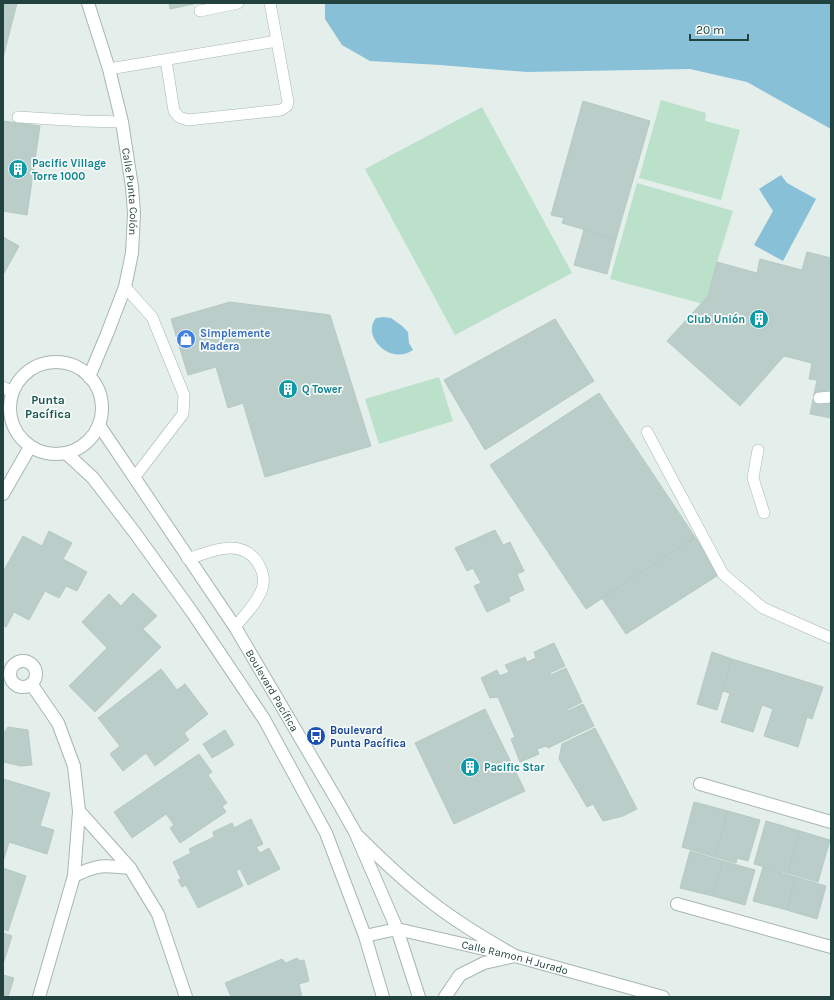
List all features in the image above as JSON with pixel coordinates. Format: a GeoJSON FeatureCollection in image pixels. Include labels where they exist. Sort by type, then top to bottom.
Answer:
{"type":"FeatureCollection","features":[{"type":"Feature","properties":{"kind":"street","name":"Calle Punta Colón"},"geometry":{"type":"LineString","coordinates":[[88,3],[109,69],[122,122],[132,187],[134,213],[132,253],[125,287],[89,377]]}},
{"type":"Feature","properties":{"kind":"street"},"geometry":{"type":"LineString","coordinates":[[46,363],[62,363],[77,367],[89,377],[97,387],[101,399],[102,412],[99,425],[94,435],[86,443],[77,449],[66,453],[54,454],[30,447],[19,436],[12,422],[8,389],[20,378],[32,369],[46,363]]}},
{"type":"Feature","properties":{"kind":"street","name":"Boulevard Pacífica"},"geometry":{"type":"LineString","coordinates":[[99,425],[235,627],[355,832],[397,929],[419,997]]}},
{"type":"Feature","properties":{"kind":"street"},"geometry":{"type":"LineString","coordinates":[[3,494],[30,447]]}},
{"type":"Feature","properties":{"kind":"street","name":"Boulevard Pacífica"},"geometry":{"type":"LineString","coordinates":[[66,453],[93,478],[135,533],[192,612],[264,719],[326,833],[365,936],[383,997]]}},
{"type":"Feature","properties":{"kind":"street"},"geometry":{"type":"LineString","coordinates":[[32,685],[58,723],[74,766],[79,811],[74,876],[39,997]]}},
{"type":"Feature","properties":{"kind":"street"},"geometry":{"type":"LineString","coordinates":[[700,784],[831,822]]}},
{"type":"Feature","properties":{"kind":"street"},"geometry":{"type":"LineString","coordinates":[[79,811],[130,868],[158,914],[186,997]]}},
{"type":"Feature","properties":{"kind":"street"},"geometry":{"type":"LineString","coordinates":[[355,832],[391,868],[426,898],[469,929],[515,956]]}},
{"type":"Feature","properties":{"kind":"street"},"geometry":{"type":"LineString","coordinates":[[74,876],[88,869],[104,865],[130,868]]}},
{"type":"Feature","properties":{"kind":"street"},"geometry":{"type":"LineString","coordinates":[[677,904],[831,947]]}},
{"type":"Feature","properties":{"kind":"street","name":"Calle Ramon H Jurado"},"geometry":{"type":"LineString","coordinates":[[365,936],[397,929],[515,956],[663,997]]}},
{"type":"Feature","properties":{"kind":"street"},"geometry":{"type":"LineString","coordinates":[[444,997],[460,975],[484,963],[515,956]]}},
{"type":"Feature","properties":{"kind":"lane"},"geometry":{"type":"LineString","coordinates":[[200,10],[238,3]]}},
{"type":"Feature","properties":{"kind":"lane"},"geometry":{"type":"LineString","coordinates":[[166,60],[174,111],[179,117],[188,120],[281,110],[287,106],[288,102],[270,3]]}},
{"type":"Feature","properties":{"kind":"lane"},"geometry":{"type":"LineString","coordinates":[[109,69],[277,42]]}},
{"type":"Feature","properties":{"kind":"lane"},"geometry":{"type":"LineString","coordinates":[[18,117],[122,122]]}},
{"type":"Feature","properties":{"kind":"lane"},"geometry":{"type":"LineString","coordinates":[[125,287],[152,317],[184,395],[183,414],[134,478]]}},
{"type":"Feature","properties":{"kind":"lane"},"geometry":{"type":"LineString","coordinates":[[820,398],[831,396]]}},
{"type":"Feature","properties":{"kind":"lane"},"geometry":{"type":"LineString","coordinates":[[646,432],[723,574],[763,608],[831,638]]}},
{"type":"Feature","properties":{"kind":"lane"},"geometry":{"type":"LineString","coordinates":[[758,450],[753,478],[764,513]]}},
{"type":"Feature","properties":{"kind":"lane"},"geometry":{"type":"LineString","coordinates":[[188,558],[222,548],[238,548],[254,556],[262,568],[264,578],[262,589],[235,627]]}},
{"type":"Feature","properties":{"kind":"green space"},"geometry":{"type":"Polygon","coordinates":[[[661,100],[706,113],[705,121],[740,130],[721,200],[639,178],[661,100]]]}},
{"type":"Feature","properties":{"kind":"green space"},"geometry":{"type":"Polygon","coordinates":[[[482,107],[572,273],[455,335],[365,169],[482,107]]]}},
{"type":"Feature","properties":{"kind":"green space"},"geometry":{"type":"Polygon","coordinates":[[[637,183],[733,211],[717,262],[707,305],[610,279],[637,183]]]}},
{"type":"Feature","properties":{"kind":"green space"},"geometry":{"type":"Polygon","coordinates":[[[439,377],[453,421],[379,444],[365,399],[439,377]]]}},
{"type":"Feature","properties":{"kind":"water"},"geometry":{"type":"Polygon","coordinates":[[[325,3],[831,3],[831,129],[747,82],[690,69],[527,72],[370,61],[342,45],[325,19],[325,3]]]}},
{"type":"Feature","properties":{"kind":"water"},"geometry":{"type":"Polygon","coordinates":[[[781,175],[787,183],[816,199],[783,261],[754,245],[773,211],[759,189],[781,175]]]}},
{"type":"Feature","properties":{"kind":"water"},"geometry":{"type":"Polygon","coordinates":[[[376,318],[391,318],[408,332],[409,343],[413,350],[404,354],[395,354],[387,352],[380,347],[372,333],[372,325],[376,318]]]}},
{"type":"Feature","properties":{"kind":"building"},"geometry":{"type":"Polygon","coordinates":[[[3,3],[17,3],[3,58],[3,3]]]}},
{"type":"Feature","properties":{"kind":"building"},"geometry":{"type":"Polygon","coordinates":[[[169,3],[198,3],[170,9],[169,3]]]}},
{"type":"Feature","properties":{"kind":"building"},"geometry":{"type":"Polygon","coordinates":[[[583,101],[650,121],[616,239],[562,223],[564,218],[551,215],[583,101]]]}},
{"type":"Feature","properties":{"kind":"building","name":"Pacific Village Torre 1000"},"geometry":{"type":"Polygon","coordinates":[[[3,121],[40,126],[27,215],[3,211],[3,121]]]}},
{"type":"Feature","properties":{"kind":"building"},"geometry":{"type":"Polygon","coordinates":[[[584,230],[616,239],[607,274],[574,265],[584,230]]]}},
{"type":"Feature","properties":{"kind":"building"},"geometry":{"type":"Polygon","coordinates":[[[3,237],[19,246],[3,275],[3,237]]]}},
{"type":"Feature","properties":{"kind":"building","name":"Club Unión"},"geometry":{"type":"Polygon","coordinates":[[[807,252],[831,258],[831,418],[810,414],[817,380],[809,379],[812,363],[784,356],[740,406],[667,341],[708,296],[717,262],[757,273],[760,259],[802,270],[807,252]]]}},
{"type":"Feature","properties":{"kind":"building","name":"Q Tower"},"geometry":{"type":"Polygon","coordinates":[[[230,302],[330,315],[371,446],[265,477],[243,403],[228,408],[216,367],[188,375],[171,319],[230,302]]]}},
{"type":"Feature","properties":{"kind":"building"},"geometry":{"type":"Polygon","coordinates":[[[555,319],[594,381],[485,450],[444,380],[555,319]]]}},
{"type":"Feature","properties":{"kind":"building"},"geometry":{"type":"Polygon","coordinates":[[[599,393],[695,537],[586,609],[490,465],[599,393]]]}},
{"type":"Feature","properties":{"kind":"building"},"geometry":{"type":"Polygon","coordinates":[[[495,530],[503,545],[510,542],[524,571],[517,574],[524,590],[509,597],[510,601],[487,612],[474,586],[481,583],[473,568],[467,571],[455,548],[495,530]]]}},
{"type":"Feature","properties":{"kind":"building"},"geometry":{"type":"Polygon","coordinates":[[[49,531],[72,543],[63,559],[87,572],[77,591],[66,586],[59,598],[45,591],[29,620],[14,612],[6,627],[3,625],[3,572],[23,536],[42,546],[49,531]]]}},
{"type":"Feature","properties":{"kind":"building"},"geometry":{"type":"Polygon","coordinates":[[[695,537],[720,574],[626,634],[602,598],[695,537]]]}},
{"type":"Feature","properties":{"kind":"building"},"geometry":{"type":"Polygon","coordinates":[[[133,593],[157,616],[143,629],[161,647],[95,712],[69,686],[107,648],[82,622],[109,594],[121,606],[133,593]]]}},
{"type":"Feature","properties":{"kind":"building"},"geometry":{"type":"Polygon","coordinates":[[[554,643],[565,666],[550,673],[551,675],[566,668],[582,702],[568,709],[568,711],[583,704],[594,726],[548,748],[546,746],[537,749],[539,754],[520,762],[511,739],[515,737],[498,697],[490,698],[481,678],[497,670],[500,676],[509,672],[505,665],[525,657],[527,662],[536,658],[534,652],[554,643]]]}},
{"type":"Feature","properties":{"kind":"building"},"geometry":{"type":"Polygon","coordinates":[[[712,652],[732,659],[717,710],[697,704],[712,652]]]}},
{"type":"Feature","properties":{"kind":"building"},"geometry":{"type":"Polygon","coordinates":[[[732,659],[823,687],[812,719],[807,717],[798,747],[764,736],[773,709],[762,705],[753,732],[721,722],[730,693],[723,691],[732,659]]]}},
{"type":"Feature","properties":{"kind":"building"},"geometry":{"type":"Polygon","coordinates":[[[161,669],[177,690],[185,684],[208,714],[184,733],[189,740],[155,766],[146,753],[123,771],[110,754],[120,746],[98,718],[161,669]]]}},
{"type":"Feature","properties":{"kind":"building","name":"Pacific Star"},"geometry":{"type":"Polygon","coordinates":[[[485,709],[525,791],[454,824],[415,743],[485,709]]]}},
{"type":"Feature","properties":{"kind":"building"},"geometry":{"type":"Polygon","coordinates":[[[8,727],[28,730],[32,765],[21,766],[3,762],[3,734],[8,727]]]}},
{"type":"Feature","properties":{"kind":"building"},"geometry":{"type":"Polygon","coordinates":[[[595,728],[637,809],[623,816],[603,821],[593,804],[587,807],[559,759],[562,744],[595,728]]]}},
{"type":"Feature","properties":{"kind":"building"},"geometry":{"type":"Polygon","coordinates":[[[225,730],[234,745],[212,758],[203,744],[225,730]]]}},
{"type":"Feature","properties":{"kind":"building"},"geometry":{"type":"Polygon","coordinates":[[[199,754],[212,772],[208,775],[227,803],[222,806],[226,812],[180,843],[170,828],[174,825],[166,814],[132,838],[114,812],[199,754]]]}},
{"type":"Feature","properties":{"kind":"building"},"geometry":{"type":"Polygon","coordinates":[[[3,779],[50,793],[40,826],[54,830],[47,854],[9,842],[4,859],[3,858],[3,779]]]}},
{"type":"Feature","properties":{"kind":"building"},"geometry":{"type":"Polygon","coordinates":[[[694,802],[728,811],[715,857],[682,847],[694,802]]]}},
{"type":"Feature","properties":{"kind":"building"},"geometry":{"type":"Polygon","coordinates":[[[728,811],[760,820],[748,861],[737,858],[736,863],[715,857],[728,811]]]}},
{"type":"Feature","properties":{"kind":"building"},"geometry":{"type":"Polygon","coordinates":[[[251,819],[263,844],[256,847],[260,853],[269,848],[280,869],[248,885],[240,869],[236,871],[243,886],[198,908],[186,885],[182,887],[178,880],[181,879],[173,862],[191,853],[189,849],[214,837],[213,832],[232,823],[234,828],[251,819]]]}},
{"type":"Feature","properties":{"kind":"building"},"geometry":{"type":"Polygon","coordinates":[[[766,821],[800,831],[788,873],[754,864],[766,821]]]}},
{"type":"Feature","properties":{"kind":"building"},"geometry":{"type":"Polygon","coordinates":[[[800,831],[830,840],[818,882],[788,873],[800,831]]]}},
{"type":"Feature","properties":{"kind":"building"},"geometry":{"type":"Polygon","coordinates":[[[690,851],[723,861],[713,896],[680,888],[690,851]]]}},
{"type":"Feature","properties":{"kind":"building"},"geometry":{"type":"Polygon","coordinates":[[[723,861],[755,870],[745,905],[713,896],[723,861]]]}},
{"type":"Feature","properties":{"kind":"building"},"geometry":{"type":"Polygon","coordinates":[[[763,867],[796,877],[787,910],[753,901],[763,867]]]}},
{"type":"Feature","properties":{"kind":"building"},"geometry":{"type":"Polygon","coordinates":[[[3,868],[26,876],[8,931],[3,929],[3,868]]]}},
{"type":"Feature","properties":{"kind":"building"},"geometry":{"type":"Polygon","coordinates":[[[796,877],[826,886],[817,919],[787,910],[796,877]]]}},
{"type":"Feature","properties":{"kind":"building"},"geometry":{"type":"Polygon","coordinates":[[[3,933],[12,936],[3,964],[3,933]]]}},
{"type":"Feature","properties":{"kind":"building"},"geometry":{"type":"Polygon","coordinates":[[[297,958],[300,961],[304,960],[309,981],[299,984],[302,997],[231,997],[225,983],[282,959],[286,963],[297,958]]]}},
{"type":"Feature","properties":{"kind":"building"},"geometry":{"type":"Polygon","coordinates":[[[3,975],[14,978],[8,997],[3,997],[3,975]]]}},
{"type":"Feature","properties":{"kind":"place","name":"Pacific Village Torre 1000"},"geometry":{"type":"Point","coordinates":[18,169]}},
{"type":"Feature","properties":{"kind":"place","name":"Club Unión"},"geometry":{"type":"Point","coordinates":[759,319]}},
{"type":"Feature","properties":{"kind":"place","name":"Simplemente Madera"},"geometry":{"type":"Point","coordinates":[186,339]}},
{"type":"Feature","properties":{"kind":"place","name":"Q Tower"},"geometry":{"type":"Point","coordinates":[288,389]}},
{"type":"Feature","properties":{"kind":"place","name":"Boulevard Punta Pacífica"},"geometry":{"type":"Point","coordinates":[316,736]}},
{"type":"Feature","properties":{"kind":"place","name":"Pacific Star"},"geometry":{"type":"Point","coordinates":[470,767]}},
{"type":"Feature","properties":{"kind":"district","name":"Punta Pacífica"},"geometry":{"type":"Point","coordinates":[48,407]}}]}
